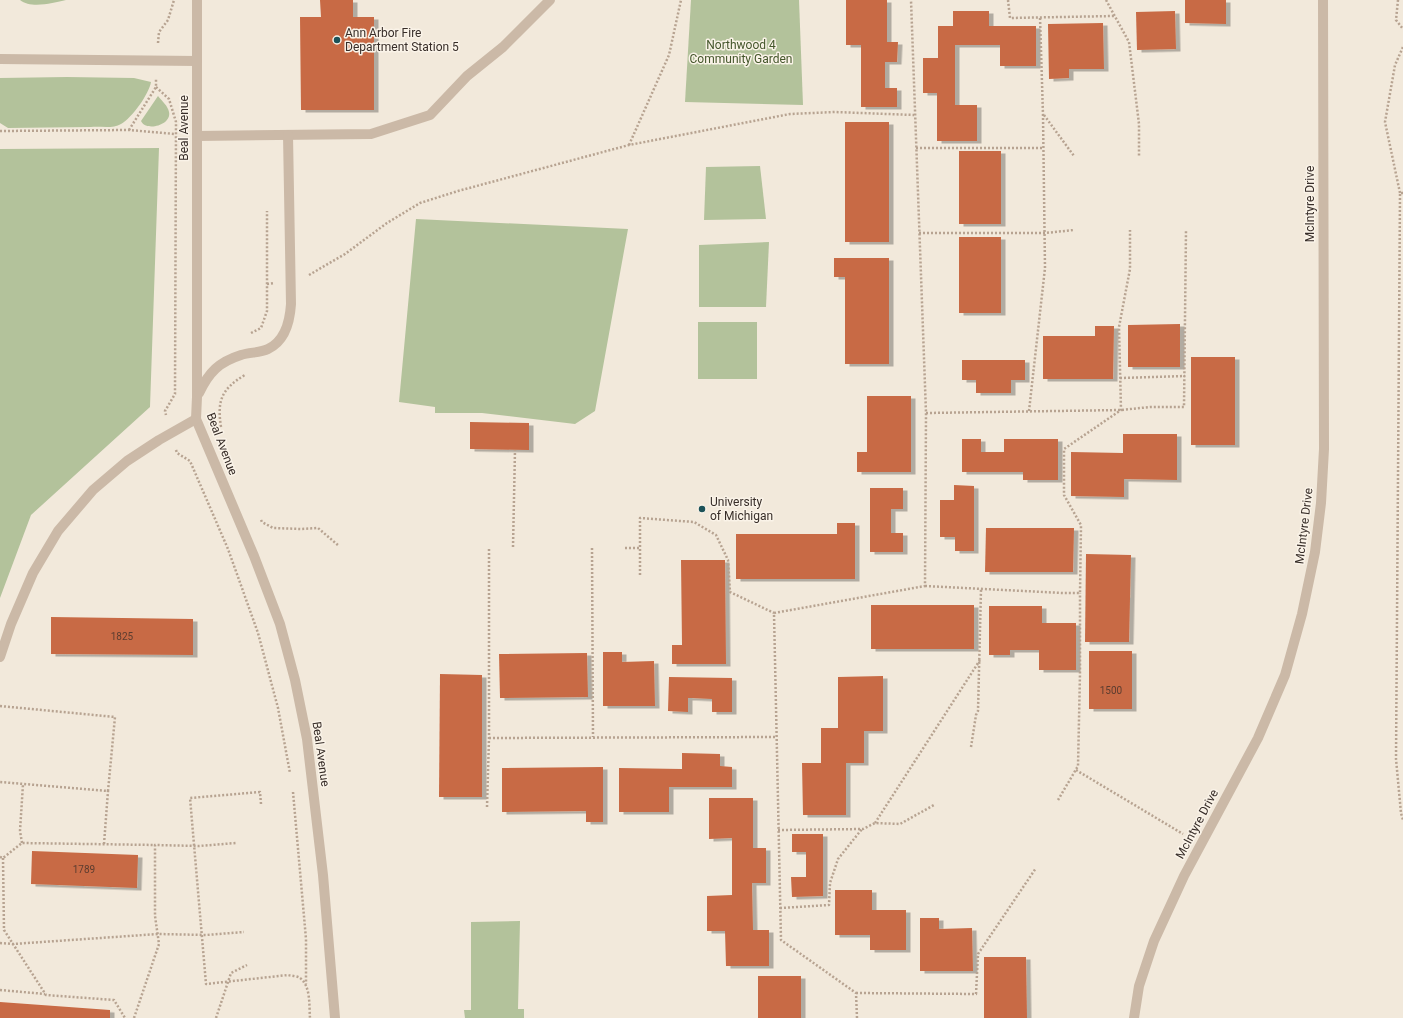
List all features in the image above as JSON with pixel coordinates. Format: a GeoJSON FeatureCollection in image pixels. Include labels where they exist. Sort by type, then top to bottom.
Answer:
{"type":"FeatureCollection","features":[{"type":"Feature","properties":{"kind":"street"},"geometry":{"type":"LineString","coordinates":[[0,59],[197,62],[197,0]]}},
{"type":"Feature","properties":{"kind":"street"},"geometry":{"type":"LineString","coordinates":[[197,136],[371,134],[430,116],[467,76],[503,47],[550,0]]}},
{"type":"Feature","properties":{"kind":"street","name":"McIntyre Drive"},"geometry":{"type":"LineString","coordinates":[[1134,1018],[1140,986],[1154,941],[1184,876],[1258,738],[1285,675],[1302,614],[1315,552],[1321,502],[1324,449],[1323,0]]}},
{"type":"Feature","properties":{"kind":"street","name":"Beal Avenue"},"geometry":{"type":"LineString","coordinates":[[197,62],[196,419],[254,556],[280,624],[295,680],[307,739],[322,860],[335,1018]]}},
{"type":"Feature","properties":{"kind":"street"},"geometry":{"type":"LineString","coordinates":[[197,397],[206,378],[228,360],[243,354],[256,353],[269,349],[285,332],[290,318],[288,135]]}},
{"type":"Feature","properties":{"kind":"street"},"geometry":{"type":"LineString","coordinates":[[0,657],[11,624],[32,573],[58,531],[92,490],[126,461],[196,419]]}},
{"type":"Feature","properties":{"kind":"path"},"geometry":{"type":"LineString","coordinates":[[629,145],[669,55],[681,0]]}},
{"type":"Feature","properties":{"kind":"path"},"geometry":{"type":"LineString","coordinates":[[911,0],[926,413],[925,586]]}},
{"type":"Feature","properties":{"kind":"path"},"geometry":{"type":"LineString","coordinates":[[1008,0],[1010,18],[1114,16]]}},
{"type":"Feature","properties":{"kind":"path"},"geometry":{"type":"LineString","coordinates":[[1106,0],[1129,42],[1138,124],[1139,156]]}},
{"type":"Feature","properties":{"kind":"path"},"geometry":{"type":"LineString","coordinates":[[1398,0],[1396,20],[1403,29]]}},
{"type":"Feature","properties":{"kind":"path"},"geometry":{"type":"LineString","coordinates":[[1028,411],[1045,268],[1044,148],[1040,17]]}},
{"type":"Feature","properties":{"kind":"path"},"geometry":{"type":"LineString","coordinates":[[1403,48],[1395,65],[1385,122],[1401,193],[1396,759],[1400,813],[1403,820]]}},
{"type":"Feature","properties":{"kind":"path"},"geometry":{"type":"LineString","coordinates":[[129,130],[156,87]]}},
{"type":"Feature","properties":{"kind":"path"},"geometry":{"type":"LineString","coordinates":[[306,277],[345,254],[387,223],[420,203],[458,191],[629,145],[790,114],[835,112],[914,115]]}},
{"type":"Feature","properties":{"kind":"path"},"geometry":{"type":"LineString","coordinates":[[1043,115],[1074,156]]}},
{"type":"Feature","properties":{"kind":"path"},"geometry":{"type":"LineString","coordinates":[[0,131],[129,130],[197,136]]}},
{"type":"Feature","properties":{"kind":"path"},"geometry":{"type":"LineString","coordinates":[[916,148],[1044,148]]}},
{"type":"Feature","properties":{"kind":"path"},"geometry":{"type":"LineString","coordinates":[[249,334],[261,328],[267,311],[267,210]]}},
{"type":"Feature","properties":{"kind":"path"},"geometry":{"type":"LineString","coordinates":[[919,233],[1045,232],[1074,230]]}},
{"type":"Feature","properties":{"kind":"path"},"geometry":{"type":"LineString","coordinates":[[1121,410],[1119,327],[1130,269],[1130,230]]}},
{"type":"Feature","properties":{"kind":"path"},"geometry":{"type":"LineString","coordinates":[[926,413],[1121,410],[1150,407],[1184,407],[1186,230]]}},
{"type":"Feature","properties":{"kind":"path"},"geometry":{"type":"LineString","coordinates":[[221,428],[219,413],[223,395],[231,383],[246,374]]}},
{"type":"Feature","properties":{"kind":"path"},"geometry":{"type":"LineString","coordinates":[[1120,378],[1185,376]]}},
{"type":"Feature","properties":{"kind":"path"},"geometry":{"type":"LineString","coordinates":[[1058,800],[1078,766],[1079,750],[1081,524],[1064,495],[1064,449],[1121,410]]}},
{"type":"Feature","properties":{"kind":"path"},"geometry":{"type":"LineString","coordinates":[[513,547],[515,450]]}},
{"type":"Feature","properties":{"kind":"path"},"geometry":{"type":"LineString","coordinates":[[258,515],[262,522],[273,528],[318,528],[339,546]]}},
{"type":"Feature","properties":{"kind":"path"},"geometry":{"type":"LineString","coordinates":[[640,575],[640,518],[694,522],[716,535],[728,560],[730,592],[774,613],[925,586],[1080,593]]}},
{"type":"Feature","properties":{"kind":"path"},"geometry":{"type":"LineString","coordinates":[[487,807],[489,738],[488,547]]}},
{"type":"Feature","properties":{"kind":"path"},"geometry":{"type":"LineString","coordinates":[[592,548],[593,738]]}},
{"type":"Feature","properties":{"kind":"path"},"geometry":{"type":"LineString","coordinates":[[626,548],[640,548]]}},
{"type":"Feature","properties":{"kind":"path"},"geometry":{"type":"LineString","coordinates":[[971,747],[978,711],[981,589]]}},
{"type":"Feature","properties":{"kind":"path"},"geometry":{"type":"LineString","coordinates":[[774,613],[781,940],[856,993],[976,994],[978,954],[1036,868]]}},
{"type":"Feature","properties":{"kind":"path"},"geometry":{"type":"LineString","coordinates":[[875,823],[980,660]]}},
{"type":"Feature","properties":{"kind":"path"},"geometry":{"type":"LineString","coordinates":[[0,706],[115,717],[104,844]]}},
{"type":"Feature","properties":{"kind":"path"},"geometry":{"type":"LineString","coordinates":[[489,738],[776,737]]}},
{"type":"Feature","properties":{"kind":"path"},"geometry":{"type":"LineString","coordinates":[[1076,770],[1183,834]]}},
{"type":"Feature","properties":{"kind":"path"},"geometry":{"type":"LineString","coordinates":[[0,782],[108,792]]}},
{"type":"Feature","properties":{"kind":"path"},"geometry":{"type":"LineString","coordinates":[[22,843],[20,831],[23,784]]}},
{"type":"Feature","properties":{"kind":"path"},"geometry":{"type":"LineString","coordinates":[[260,804],[260,792],[190,798],[206,984],[288,976],[299,977],[306,984],[309,996],[310,1018]]}},
{"type":"Feature","properties":{"kind":"path"},"geometry":{"type":"LineString","coordinates":[[780,908],[829,905],[830,883],[838,859],[863,829],[875,823],[900,824],[934,805]]}},
{"type":"Feature","properties":{"kind":"path"},"geometry":{"type":"LineString","coordinates":[[778,830],[863,829]]}},
{"type":"Feature","properties":{"kind":"path"},"geometry":{"type":"LineString","coordinates":[[46,994],[4,930],[2,858],[22,843],[194,846],[236,843]]}},
{"type":"Feature","properties":{"kind":"path"},"geometry":{"type":"LineString","coordinates":[[134,1018],[159,944],[155,916],[155,845]]}},
{"type":"Feature","properties":{"kind":"path"},"geometry":{"type":"LineString","coordinates":[[0,943],[13,944],[158,934],[202,935],[244,932]]}},
{"type":"Feature","properties":{"kind":"path"},"geometry":{"type":"LineString","coordinates":[[216,1018],[231,973],[247,965]]}},
{"type":"Feature","properties":{"kind":"path"},"geometry":{"type":"LineString","coordinates":[[0,990],[114,1000],[125,1018]]}},
{"type":"Feature","properties":{"kind":"path"},"geometry":{"type":"LineString","coordinates":[[856,993],[858,1018]]}},
{"type":"Feature","properties":{"kind":"green space"},"geometry":{"type":"Polygon","coordinates":[[[20,0],[66,0],[36,5],[25,3],[20,0]]]}},
{"type":"Feature","properties":{"kind":"green space","name":"Northwood 4 Community Garden"},"geometry":{"type":"Polygon","coordinates":[[[691,0],[799,0],[803,105],[685,102],[691,0]]]}},
{"type":"Feature","properties":{"kind":"green space"},"geometry":{"type":"Polygon","coordinates":[[[0,78],[134,78],[151,82],[147,93],[130,117],[118,126],[8,128],[0,123],[0,78]]]}},
{"type":"Feature","properties":{"kind":"green space"},"geometry":{"type":"Polygon","coordinates":[[[158,96],[165,104],[169,112],[169,117],[158,126],[148,126],[141,121],[158,96]]]}},
{"type":"Feature","properties":{"kind":"green space"},"geometry":{"type":"Polygon","coordinates":[[[159,148],[150,407],[31,515],[0,598],[0,149],[159,148]]]}},
{"type":"Feature","properties":{"kind":"green space"},"geometry":{"type":"Polygon","coordinates":[[[760,166],[766,219],[704,220],[706,167],[760,166]]]}},
{"type":"Feature","properties":{"kind":"green space"},"geometry":{"type":"Polygon","coordinates":[[[416,219],[628,229],[595,411],[575,424],[482,413],[435,413],[435,407],[399,402],[416,219]]]}},
{"type":"Feature","properties":{"kind":"green space"},"geometry":{"type":"Polygon","coordinates":[[[769,242],[766,307],[699,307],[699,245],[769,242]]]}},
{"type":"Feature","properties":{"kind":"green space"},"geometry":{"type":"Polygon","coordinates":[[[698,322],[757,322],[757,379],[698,379],[698,322]]]}},
{"type":"Feature","properties":{"kind":"green space"},"geometry":{"type":"Polygon","coordinates":[[[520,921],[518,1009],[524,1009],[524,1018],[465,1018],[464,1010],[471,1010],[471,922],[520,921]]]}},
{"type":"Feature","properties":{"kind":"building","name":"Ann Arbor Fire Department Station 5"},"geometry":{"type":"Polygon","coordinates":[[[320,0],[353,0],[353,17],[374,17],[374,110],[301,110],[300,17],[321,17],[320,0]]]}},
{"type":"Feature","properties":{"kind":"building"},"geometry":{"type":"Polygon","coordinates":[[[846,0],[887,0],[887,42],[898,42],[897,62],[885,62],[885,88],[897,88],[897,107],[861,107],[861,45],[846,45],[846,0]]]}},
{"type":"Feature","properties":{"kind":"building"},"geometry":{"type":"Polygon","coordinates":[[[1185,0],[1226,0],[1226,24],[1185,23],[1185,0]]]}},
{"type":"Feature","properties":{"kind":"building"},"geometry":{"type":"Polygon","coordinates":[[[953,11],[989,11],[989,26],[1036,26],[1036,66],[1000,66],[1000,45],[955,45],[955,105],[977,105],[977,141],[937,141],[937,93],[923,93],[923,58],[938,58],[938,26],[953,26],[953,11]]]}},
{"type":"Feature","properties":{"kind":"building"},"geometry":{"type":"Polygon","coordinates":[[[1175,11],[1176,49],[1137,50],[1136,12],[1175,11]]]}},
{"type":"Feature","properties":{"kind":"building"},"geometry":{"type":"Polygon","coordinates":[[[1103,23],[1104,69],[1069,69],[1069,78],[1049,79],[1048,24],[1103,23]]]}},
{"type":"Feature","properties":{"kind":"building"},"geometry":{"type":"Polygon","coordinates":[[[845,122],[889,122],[889,242],[845,242],[845,122]]]}},
{"type":"Feature","properties":{"kind":"building"},"geometry":{"type":"Polygon","coordinates":[[[959,151],[1001,151],[1001,224],[959,224],[959,151]]]}},
{"type":"Feature","properties":{"kind":"building"},"geometry":{"type":"Polygon","coordinates":[[[959,237],[1001,237],[1001,313],[959,313],[959,237]]]}},
{"type":"Feature","properties":{"kind":"building"},"geometry":{"type":"Polygon","coordinates":[[[834,258],[889,258],[889,364],[845,364],[845,277],[834,277],[834,258]]]}},
{"type":"Feature","properties":{"kind":"building"},"geometry":{"type":"Polygon","coordinates":[[[1180,324],[1180,367],[1128,367],[1128,325],[1180,324]]]}},
{"type":"Feature","properties":{"kind":"building"},"geometry":{"type":"Polygon","coordinates":[[[1095,326],[1114,326],[1113,379],[1043,379],[1043,336],[1095,336],[1095,326]]]}},
{"type":"Feature","properties":{"kind":"building"},"geometry":{"type":"Polygon","coordinates":[[[1191,357],[1235,357],[1235,445],[1191,445],[1191,357]]]}},
{"type":"Feature","properties":{"kind":"building"},"geometry":{"type":"Polygon","coordinates":[[[962,360],[1025,360],[1025,380],[1011,380],[1011,393],[976,393],[976,380],[962,380],[962,360]]]}},
{"type":"Feature","properties":{"kind":"building"},"geometry":{"type":"Polygon","coordinates":[[[867,396],[911,396],[911,472],[857,472],[857,452],[867,452],[867,396]]]}},
{"type":"Feature","properties":{"kind":"building"},"geometry":{"type":"Polygon","coordinates":[[[470,422],[529,423],[529,450],[470,449],[470,422]]]}},
{"type":"Feature","properties":{"kind":"building"},"geometry":{"type":"Polygon","coordinates":[[[1123,434],[1177,434],[1177,480],[1124,479],[1124,497],[1071,496],[1071,452],[1123,453],[1123,434]]]}},
{"type":"Feature","properties":{"kind":"building"},"geometry":{"type":"Polygon","coordinates":[[[962,439],[981,439],[981,452],[1004,452],[1004,439],[1058,439],[1058,480],[1023,480],[1023,472],[962,472],[962,439]]]}},
{"type":"Feature","properties":{"kind":"building"},"geometry":{"type":"Polygon","coordinates":[[[954,485],[974,486],[974,551],[955,551],[955,537],[940,537],[940,500],[954,500],[954,485]]]}},
{"type":"Feature","properties":{"kind":"building"},"geometry":{"type":"Polygon","coordinates":[[[870,488],[903,488],[903,509],[891,509],[891,533],[903,533],[903,552],[870,552],[870,488]]]}},
{"type":"Feature","properties":{"kind":"building"},"geometry":{"type":"Polygon","coordinates":[[[837,523],[855,523],[855,579],[736,579],[736,534],[837,534],[837,523]]]}},
{"type":"Feature","properties":{"kind":"building"},"geometry":{"type":"Polygon","coordinates":[[[986,528],[1074,528],[1073,572],[985,572],[986,528]]]}},
{"type":"Feature","properties":{"kind":"building"},"geometry":{"type":"Polygon","coordinates":[[[1086,554],[1131,555],[1129,642],[1085,642],[1086,554]]]}},
{"type":"Feature","properties":{"kind":"building"},"geometry":{"type":"Polygon","coordinates":[[[681,560],[725,560],[726,664],[672,664],[672,645],[682,645],[681,560]]]}},
{"type":"Feature","properties":{"kind":"building"},"geometry":{"type":"Polygon","coordinates":[[[871,605],[974,605],[974,649],[871,649],[871,605]]]}},
{"type":"Feature","properties":{"kind":"building"},"geometry":{"type":"Polygon","coordinates":[[[989,606],[1042,606],[1042,623],[1076,623],[1076,670],[1039,670],[1039,650],[1010,650],[1010,655],[989,655],[989,606]]]}},
{"type":"Feature","properties":{"kind":"building"},"geometry":{"type":"Polygon","coordinates":[[[51,617],[193,619],[193,655],[51,654],[51,617]]]}},
{"type":"Feature","properties":{"kind":"building"},"geometry":{"type":"Polygon","coordinates":[[[1089,651],[1132,651],[1132,709],[1089,709],[1089,651]]]}},
{"type":"Feature","properties":{"kind":"building"},"geometry":{"type":"Polygon","coordinates":[[[603,652],[622,652],[622,662],[654,661],[655,706],[603,706],[603,652]]]}},
{"type":"Feature","properties":{"kind":"building"},"geometry":{"type":"Polygon","coordinates":[[[587,653],[588,697],[500,698],[499,654],[587,653]]]}},
{"type":"Feature","properties":{"kind":"building"},"geometry":{"type":"Polygon","coordinates":[[[440,674],[482,675],[482,797],[439,797],[440,674]]]}},
{"type":"Feature","properties":{"kind":"building"},"geometry":{"type":"Polygon","coordinates":[[[883,676],[883,731],[864,731],[864,763],[846,763],[846,815],[803,815],[802,763],[821,763],[821,728],[838,728],[838,677],[883,676]]]}},
{"type":"Feature","properties":{"kind":"building"},"geometry":{"type":"Polygon","coordinates":[[[669,677],[732,678],[732,712],[712,712],[712,699],[692,698],[688,698],[688,712],[668,711],[669,677]]]}},
{"type":"Feature","properties":{"kind":"building"},"geometry":{"type":"Polygon","coordinates":[[[682,753],[720,754],[720,766],[732,767],[732,787],[669,787],[669,812],[619,812],[619,768],[682,769],[682,753]]]}},
{"type":"Feature","properties":{"kind":"building"},"geometry":{"type":"Polygon","coordinates":[[[603,767],[603,822],[586,822],[586,811],[502,812],[502,768],[603,767]]]}},
{"type":"Feature","properties":{"kind":"building"},"geometry":{"type":"Polygon","coordinates":[[[709,798],[753,798],[753,848],[766,848],[766,883],[752,883],[753,930],[769,930],[769,966],[726,966],[725,931],[707,931],[707,896],[732,895],[732,838],[709,839],[709,798]]]}},
{"type":"Feature","properties":{"kind":"building"},"geometry":{"type":"Polygon","coordinates":[[[792,834],[823,834],[823,896],[792,897],[791,877],[806,877],[806,852],[792,852],[792,834]]]}},
{"type":"Feature","properties":{"kind":"building"},"geometry":{"type":"Polygon","coordinates":[[[32,851],[138,855],[137,888],[31,884],[32,851]]]}},
{"type":"Feature","properties":{"kind":"building"},"geometry":{"type":"Polygon","coordinates":[[[835,890],[872,890],[872,910],[906,910],[906,950],[870,950],[870,935],[835,935],[835,890]]]}},
{"type":"Feature","properties":{"kind":"building"},"geometry":{"type":"Polygon","coordinates":[[[920,918],[939,918],[939,929],[972,928],[973,971],[920,971],[920,918]]]}},
{"type":"Feature","properties":{"kind":"building"},"geometry":{"type":"Polygon","coordinates":[[[984,957],[1026,957],[1027,1018],[984,1018],[984,957]]]}},
{"type":"Feature","properties":{"kind":"building"},"geometry":{"type":"Polygon","coordinates":[[[758,976],[801,976],[801,1018],[758,1018],[758,976]]]}},
{"type":"Feature","properties":{"kind":"building"},"geometry":{"type":"Polygon","coordinates":[[[0,1002],[110,1010],[110,1018],[0,1018],[0,1002]]]}},
{"type":"Feature","properties":{"kind":"place","name":"Ann Arbor Fire Department Station 5"},"geometry":{"type":"Point","coordinates":[337,40]}},
{"type":"Feature","properties":{"kind":"place","name":"University of Michigan"},"geometry":{"type":"Point","coordinates":[702,509]}}]}
